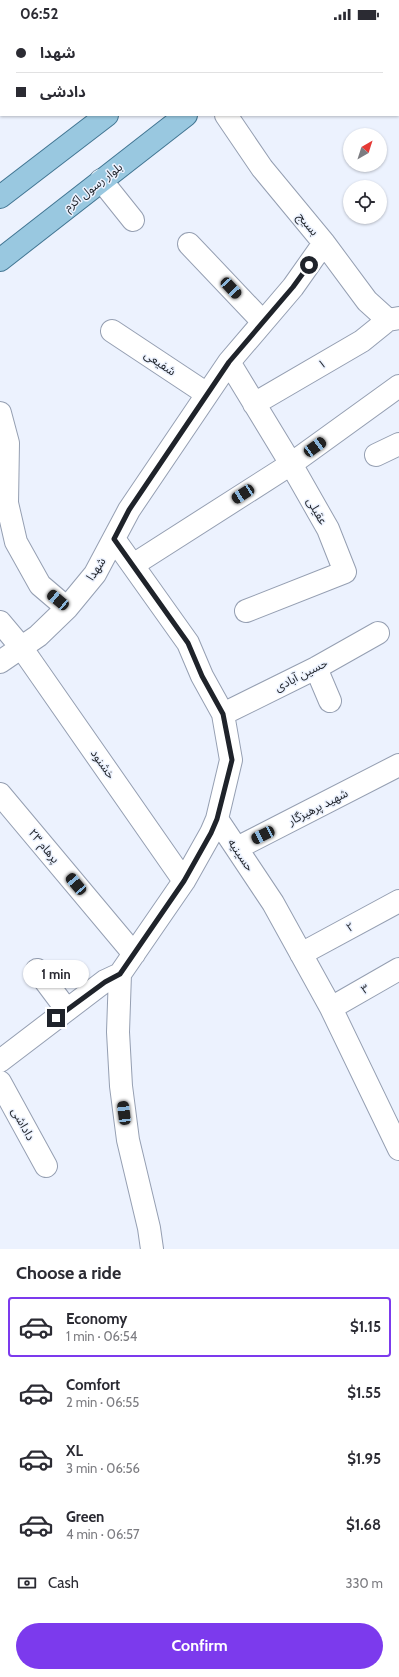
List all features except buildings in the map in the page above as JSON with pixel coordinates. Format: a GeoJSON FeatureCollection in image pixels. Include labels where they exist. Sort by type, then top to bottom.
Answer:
{"type":"FeatureCollection","features":[{"type":"Feature","properties":{"kind":"main road"},"geometry":{"type":"LineString","coordinates":[[0,197],[106,116]]}},
{"type":"Feature","properties":{"kind":"main road","name":"بلوار رسول اکرم"},"geometry":{"type":"LineString","coordinates":[[0,260],[185,116]]}},
{"type":"Feature","properties":{"kind":"street","name":"بسیج"},"geometry":{"type":"LineString","coordinates":[[227,116],[262,168],[324,243],[367,301],[394,319]]}},
{"type":"Feature","properties":{"kind":"street"},"geometry":{"type":"LineString","coordinates":[[101,180],[133,220]]}},
{"type":"Feature","properties":{"kind":"street","name":"شهدا"},"geometry":{"type":"LineString","coordinates":[[0,662],[21,646],[38,636],[67,608],[94,574],[129,510],[229,362],[293,287],[324,243]]}},
{"type":"Feature","properties":{"kind":"street"},"geometry":{"type":"LineString","coordinates":[[189,244],[263,322]]}},
{"type":"Feature","properties":{"kind":"street","name":"۱"},"geometry":{"type":"LineString","coordinates":[[254,404],[362,341],[394,319]]}},
{"type":"Feature","properties":{"kind":"street","name":"شفیعی"},"geometry":{"type":"LineString","coordinates":[[112,331],[207,394]]}},
{"type":"Feature","properties":{"kind":"street","name":"عقیلی"},"geometry":{"type":"LineString","coordinates":[[229,362],[291,464],[328,529],[345,572],[246,611]]}},
{"type":"Feature","properties":{"kind":"street"},"geometry":{"type":"LineString","coordinates":[[133,565],[291,464],[399,386]]}},
{"type":"Feature","properties":{"kind":"street"},"geometry":{"type":"LineString","coordinates":[[0,413],[8,503],[16,542],[40,585],[67,608]]}},
{"type":"Feature","properties":{"kind":"street"},"geometry":{"type":"LineString","coordinates":[[376,455],[399,444]]}},
{"type":"Feature","properties":{"kind":"street"},"geometry":{"type":"LineString","coordinates":[[0,1061],[105,982],[120,974],[184,881],[217,819],[232,760],[223,714],[202,676],[188,643],[114,539]]}},
{"type":"Feature","properties":{"kind":"street","name":"خشنود"},"geometry":{"type":"LineString","coordinates":[[0,622],[21,646],[184,881]]}},
{"type":"Feature","properties":{"kind":"street","name":"حسین آبادی"},"geometry":{"type":"LineString","coordinates":[[223,714],[316,668],[378,633]]}},
{"type":"Feature","properties":{"kind":"street"},"geometry":{"type":"LineString","coordinates":[[316,668],[330,701]]}},
{"type":"Feature","properties":{"kind":"street","name":"شهید پرهیزگار"},"geometry":{"type":"LineString","coordinates":[[237,848],[399,765]]}},
{"type":"Feature","properties":{"kind":"street","name":"پرهام ۲۳"},"geometry":{"type":"LineString","coordinates":[[0,794],[134,954]]}},
{"type":"Feature","properties":{"kind":"street","name":"حسینیه"},"geometry":{"type":"LineString","coordinates":[[217,819],[273,903],[331,1008],[399,1148]]}},
{"type":"Feature","properties":{"kind":"street","name":"۲"},"geometry":{"type":"LineString","coordinates":[[301,954],[399,901]]}},
{"type":"Feature","properties":{"kind":"street","name":"۳"},"geometry":{"type":"LineString","coordinates":[[331,1008],[399,969]]}},
{"type":"Feature","properties":{"kind":"street"},"geometry":{"type":"LineString","coordinates":[[37,970],[68,1010]]}},
{"type":"Feature","properties":{"kind":"street"},"geometry":{"type":"LineString","coordinates":[[120,974],[118,1032],[121,1086],[128,1140],[149,1228],[152,1249]]}},
{"type":"Feature","properties":{"kind":"street","name":"داداشی"},"geometry":{"type":"LineString","coordinates":[[0,1082],[46,1166]]}},
{"type":"Feature","properties":{"kind":"route"},"geometry":{"type":"LineString","coordinates":[[56,1018],[105,982],[120,974],[184,881],[211,833],[217,819],[232,760],[223,714],[202,676],[188,643],[137,569],[114,539],[129,510],[229,362],[293,287],[309,265]]}}]}
